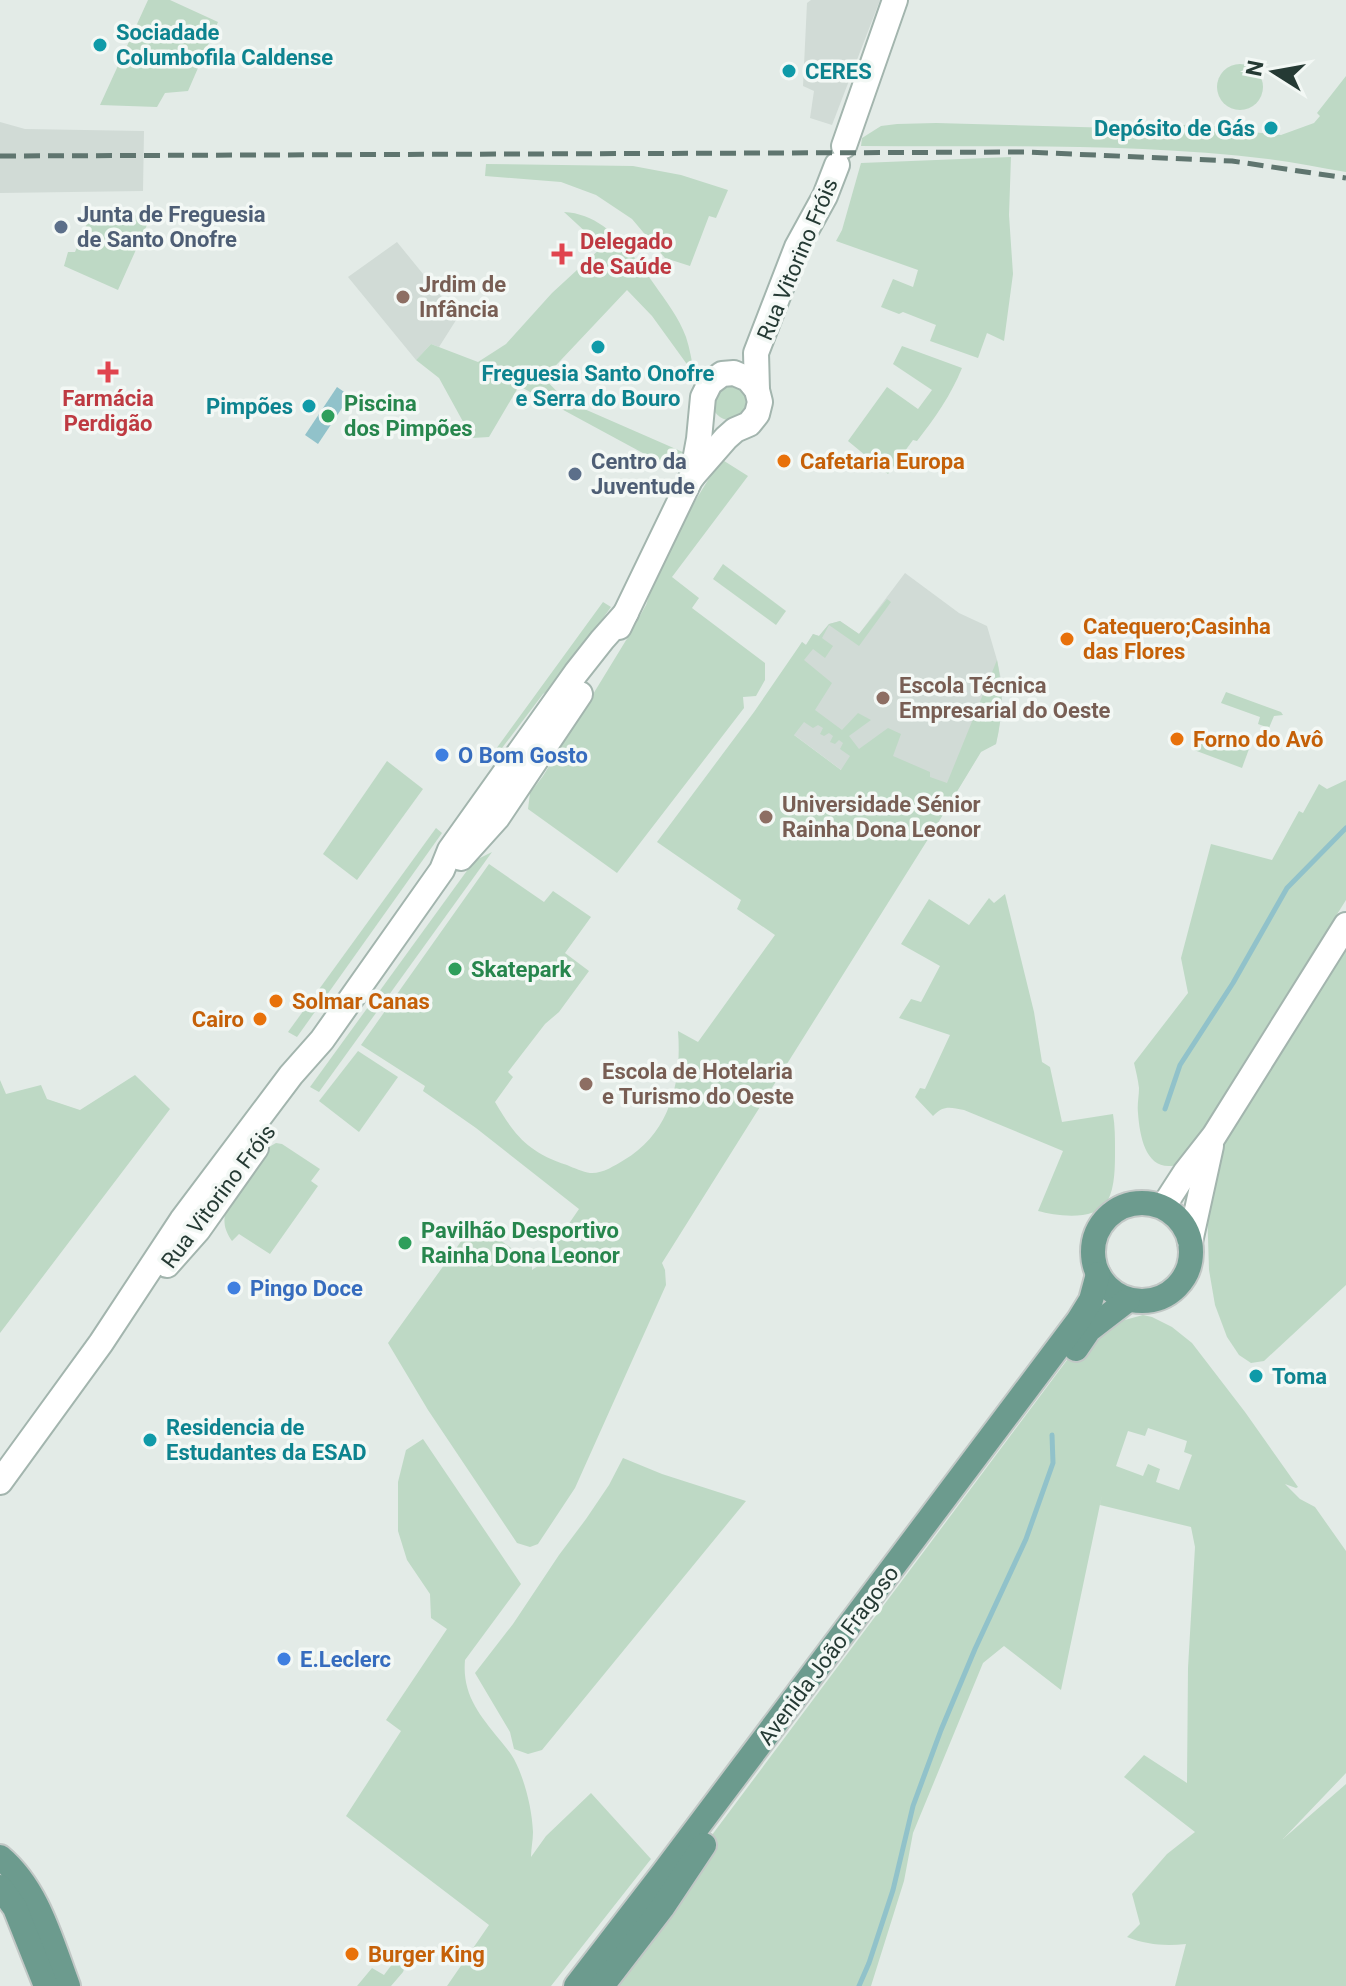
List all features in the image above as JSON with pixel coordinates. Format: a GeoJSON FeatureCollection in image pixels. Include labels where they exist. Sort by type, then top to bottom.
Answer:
{"type":"FeatureCollection","features":[{"type":"Feature","properties":{"kind":"main road","name":"Rua Vitorino Fróis"},"geometry":{"type":"LineString","coordinates":[[691,478],[735,430],[749,424],[757,414],[760,402],[756,353],[797,247],[825,196],[841,156],[895,0]]}},
{"type":"Feature","properties":{"kind":"main road","name":"Rua Vitorino Fróis"},"geometry":{"type":"LineString","coordinates":[[0,1482],[271,1113],[301,1081],[322,1040],[442,870],[461,858],[489,813],[573,705],[611,643],[691,478],[703,397],[710,383],[722,374],[734,373],[756,353]]}},
{"type":"Feature","properties":{"kind":"main road"},"geometry":{"type":"LineString","coordinates":[[734,373],[748,379],[757,390]]}},
{"type":"Feature","properties":{"kind":"main road"},"geometry":{"type":"LineString","coordinates":[[703,407],[706,416],[717,426],[735,430]]}},
{"type":"Feature","properties":{"kind":"main road"},"geometry":{"type":"LineString","coordinates":[[1163,1207],[1214,1136],[1346,925]]}},
{"type":"Feature","properties":{"kind":"main road"},"geometry":{"type":"LineString","coordinates":[[1190,1242],[1185,1228],[1175,1216],[1163,1207],[1145,1203],[1127,1205],[1105,1220],[1098,1230],[1093,1252],[1098,1274],[1105,1285],[1128,1300],[1160,1298],[1178,1286],[1189,1266],[1190,1242],[1214,1136]]}},
{"type":"Feature","properties":{"kind":"main road","name":"Avenida João Fragoso"},"geometry":{"type":"LineString","coordinates":[[576,1986],[1078,1321],[1091,1300],[1098,1274]]}},
{"type":"Feature","properties":{"kind":"main road","name":"Avenida João Fragoso"},"geometry":{"type":"LineString","coordinates":[[602,1986],[1089,1330],[1128,1300]]}},
{"type":"Feature","properties":{"kind":"main road"},"geometry":{"type":"LineString","coordinates":[[0,1857],[14,1868],[35,1900],[68,1986]]}},
{"type":"Feature","properties":{"kind":"main road"},"geometry":{"type":"LineString","coordinates":[[0,1887],[15,1908],[46,1986]]}},
{"type":"Feature","properties":{"kind":"shaded area"},"geometry":{"type":"Polygon","coordinates":[[[811,0],[880,0],[832,125],[810,118],[814,91],[803,86],[807,3],[811,0]]]}},
{"type":"Feature","properties":{"kind":"shaded area"},"geometry":{"type":"Polygon","coordinates":[[[0,122],[25,129],[144,131],[143,191],[0,193],[0,122]]]}},
{"type":"Feature","properties":{"kind":"shaded area","name":"Jrdim de Infância"},"geometry":{"type":"Polygon","coordinates":[[[397,242],[458,317],[439,347],[431,344],[416,360],[348,277],[397,242]]]}},
{"type":"Feature","properties":{"kind":"shaded area","name":"Escola Técnica Empresarial do Oeste"},"geometry":{"type":"Polygon","coordinates":[[[905,573],[959,613],[987,626],[1002,684],[1002,711],[996,744],[981,751],[930,836],[762,711],[802,642],[806,645],[813,634],[819,636],[829,624],[840,621],[859,634],[905,573]]]}},
{"type":"Feature","properties":{"kind":"green space"},"geometry":{"type":"Polygon","coordinates":[[[148,0],[170,0],[218,22],[188,91],[165,93],[157,107],[100,105],[148,0]]]}},
{"type":"Feature","properties":{"kind":"green space"},"geometry":{"type":"Polygon","coordinates":[[[1240,64],[1256,71],[1263,87],[1256,103],[1240,110],[1224,103],[1217,87],[1224,71],[1240,64]]]}},
{"type":"Feature","properties":{"kind":"green space"},"geometry":{"type":"Polygon","coordinates":[[[1346,76],[1346,172],[1268,159],[1167,150],[861,146],[862,138],[881,126],[897,124],[1152,129],[1200,123],[1281,135],[1314,123],[1320,116],[1317,113],[1346,76]]]}},
{"type":"Feature","properties":{"kind":"green space"},"geometry":{"type":"Polygon","coordinates":[[[1011,157],[1009,215],[1013,274],[1004,341],[987,333],[978,358],[930,341],[936,325],[881,307],[893,279],[913,287],[918,270],[836,241],[861,163],[1011,157]]]}},
{"type":"Feature","properties":{"kind":"green space"},"geometry":{"type":"Polygon","coordinates":[[[486,164],[633,166],[681,175],[728,190],[716,218],[709,216],[690,266],[665,258],[632,219],[596,195],[561,182],[485,176],[486,164]]]}},
{"type":"Feature","properties":{"kind":"green space"},"geometry":{"type":"Polygon","coordinates":[[[564,212],[579,214],[605,227],[637,260],[680,323],[694,374],[652,316],[627,290],[544,378],[566,401],[685,453],[676,471],[519,386],[489,437],[472,438],[439,378],[416,360],[431,344],[478,362],[506,344],[552,293],[602,247],[564,212]]]}},
{"type":"Feature","properties":{"kind":"green space"},"geometry":{"type":"Polygon","coordinates":[[[91,214],[151,216],[118,290],[64,266],[68,252],[75,252],[91,214]]]}},
{"type":"Feature","properties":{"kind":"green space"},"geometry":{"type":"Polygon","coordinates":[[[902,346],[962,368],[936,415],[888,474],[848,441],[887,387],[918,409],[932,390],[893,364],[902,346]]]}},
{"type":"Feature","properties":{"kind":"green space"},"geometry":{"type":"Polygon","coordinates":[[[730,384],[743,389],[748,402],[743,415],[730,420],[717,415],[712,402],[717,389],[730,384]]]}},
{"type":"Feature","properties":{"kind":"green space"},"geometry":{"type":"Polygon","coordinates":[[[721,459],[748,476],[672,577],[699,598],[692,608],[765,663],[765,680],[756,696],[743,697],[744,708],[617,873],[528,809],[530,793],[628,637],[646,605],[659,566],[721,459]]]}},
{"type":"Feature","properties":{"kind":"green space"},"geometry":{"type":"Polygon","coordinates":[[[723,564],[786,611],[776,625],[713,579],[723,564]]]}},
{"type":"Feature","properties":{"kind":"green space"},"geometry":{"type":"Polygon","coordinates":[[[887,599],[891,602],[859,646],[829,625],[822,638],[833,646],[825,658],[813,649],[804,660],[832,683],[815,710],[842,730],[858,713],[871,720],[849,736],[859,749],[888,728],[901,734],[893,756],[947,783],[997,660],[1001,702],[996,744],[981,752],[662,1263],[666,1285],[575,1488],[538,1544],[530,1547],[517,1543],[428,1410],[388,1343],[475,1222],[532,1263],[532,1270],[542,1263],[579,1209],[476,1128],[423,1091],[425,1086],[361,1045],[489,864],[544,902],[553,891],[591,917],[565,953],[589,971],[508,1072],[513,1077],[495,1102],[516,1133],[532,1148],[581,1171],[603,1171],[640,1149],[662,1121],[670,1104],[678,1069],[678,1031],[698,1042],[775,935],[737,909],[741,900],[657,842],[802,642],[806,645],[813,634],[819,636],[829,624],[840,621],[859,634],[887,599]],[[804,722],[794,735],[841,770],[850,756],[840,749],[843,743],[839,740],[835,744],[830,742],[833,736],[820,734],[823,728],[818,725],[813,728],[804,722]]]}},
{"type":"Feature","properties":{"kind":"green space"},"geometry":{"type":"Polygon","coordinates":[[[603,602],[611,607],[553,688],[543,694],[499,752],[496,749],[603,602]]]}},
{"type":"Feature","properties":{"kind":"green space"},"geometry":{"type":"Polygon","coordinates":[[[1226,692],[1283,715],[1274,716],[1269,728],[1258,724],[1260,717],[1221,703],[1226,692]]]}},
{"type":"Feature","properties":{"kind":"green space"},"geometry":{"type":"Polygon","coordinates":[[[1200,732],[1249,749],[1242,768],[1194,750],[1200,732]]]}},
{"type":"Feature","properties":{"kind":"green space"},"geometry":{"type":"Polygon","coordinates":[[[387,761],[423,789],[357,880],[323,854],[387,761]]]}},
{"type":"Feature","properties":{"kind":"green space"},"geometry":{"type":"Polygon","coordinates":[[[1346,780],[1346,900],[1183,1163],[1161,1165],[1148,1154],[1141,1135],[1139,1088],[1134,1063],[1188,993],[1181,958],[1211,844],[1272,860],[1299,811],[1303,813],[1319,784],[1327,789],[1346,780]]]}},
{"type":"Feature","properties":{"kind":"green space"},"geometry":{"type":"Polygon","coordinates":[[[436,828],[442,833],[297,1037],[288,1032],[436,828]]]}},
{"type":"Feature","properties":{"kind":"green space"},"geometry":{"type":"Polygon","coordinates":[[[492,852],[319,1092],[310,1087],[474,861],[492,852]]]}},
{"type":"Feature","properties":{"kind":"green space"},"geometry":{"type":"Polygon","coordinates":[[[1005,894],[1034,1012],[1042,1062],[1050,1067],[1062,1122],[1113,1114],[1115,1157],[1112,1189],[1108,1200],[1095,1212],[1065,1216],[1038,1211],[1063,1151],[964,1110],[947,1108],[933,1116],[915,1097],[920,1088],[925,1089],[950,1035],[899,1018],[911,999],[921,1002],[940,966],[901,944],[929,899],[969,925],[989,898],[994,903],[1005,894]]]}},
{"type":"Feature","properties":{"kind":"green space"},"geometry":{"type":"Polygon","coordinates":[[[1346,946],[1346,1285],[1264,1361],[1251,1363],[1239,1355],[1227,1337],[1215,1305],[1209,1270],[1207,1205],[1219,1151],[1346,946]]]}},
{"type":"Feature","properties":{"kind":"green space"},"geometry":{"type":"Polygon","coordinates":[[[358,1051],[398,1077],[359,1132],[319,1101],[358,1051]]]}},
{"type":"Feature","properties":{"kind":"green space"},"geometry":{"type":"Polygon","coordinates":[[[135,1075],[170,1109],[0,1333],[0,1080],[6,1094],[41,1085],[47,1099],[80,1110],[135,1075]]]}},
{"type":"Feature","properties":{"kind":"green space"},"geometry":{"type":"Polygon","coordinates":[[[276,1143],[320,1169],[311,1181],[318,1186],[270,1254],[239,1234],[232,1241],[225,1218],[226,1209],[269,1147],[276,1143]]]}},
{"type":"Feature","properties":{"kind":"green space"},"geometry":{"type":"Polygon","coordinates":[[[1143,1315],[1152,1317],[1172,1327],[1192,1343],[1298,1487],[1285,1484],[1300,1499],[1315,1507],[1346,1551],[1346,1773],[1283,1839],[1346,1784],[1346,1986],[1175,1986],[1186,1944],[1156,1944],[1127,1937],[1140,1924],[1132,1894],[1167,1854],[1195,1832],[1124,1777],[1144,1755],[1187,1783],[1188,1668],[1195,1547],[1191,1527],[1100,1505],[1102,1495],[1061,1690],[1004,1646],[983,1663],[913,1833],[904,1881],[871,1986],[602,1986],[1073,1352],[1110,1324],[1143,1315]],[[1148,1428],[1145,1436],[1128,1431],[1116,1466],[1143,1476],[1148,1464],[1160,1469],[1156,1482],[1179,1490],[1192,1455],[1184,1452],[1187,1441],[1148,1428]]]}},
{"type":"Feature","properties":{"kind":"green space"},"geometry":{"type":"Polygon","coordinates":[[[423,1439],[521,1584],[465,1660],[465,1672],[473,1703],[512,1756],[521,1776],[532,1823],[531,1857],[546,1836],[591,1793],[651,1859],[551,1986],[447,1986],[489,1925],[346,1816],[401,1731],[386,1720],[447,1629],[431,1618],[430,1594],[407,1560],[398,1531],[398,1482],[406,1450],[423,1439]]]}},
{"type":"Feature","properties":{"kind":"green space"},"geometry":{"type":"Polygon","coordinates":[[[623,1458],[746,1501],[542,1750],[528,1754],[514,1749],[510,1732],[475,1673],[586,1519],[623,1458]]]}},
{"type":"Feature","properties":{"kind":"green space"},"geometry":{"type":"Polygon","coordinates":[[[405,1947],[409,1956],[403,1972],[391,1986],[357,1986],[372,1968],[384,1975],[405,1947]]]}},
{"type":"Feature","properties":{"kind":"water","name":"Piscina dos Pimpões"},"geometry":{"type":"Polygon","coordinates":[[[337,387],[350,396],[318,444],[305,435],[337,387]]]}},
{"type":"Feature","properties":{"kind":"waterway"},"geometry":{"type":"LineString","coordinates":[[1165,1109],[1180,1065],[1233,983],[1287,888],[1346,828]]}},
{"type":"Feature","properties":{"kind":"waterway"},"geometry":{"type":"LineString","coordinates":[[859,1986],[893,1890],[913,1806],[941,1730],[1026,1539],[1053,1463],[1052,1435]]}},
{"type":"Feature","properties":{"kind":"railway"},"geometry":{"type":"LineString","coordinates":[[0,156],[1025,152],[1232,161],[1346,178]]}},
{"type":"Feature","properties":{"kind":"place","name":"Sociadade Columbofila Caldense"},"geometry":{"type":"Point","coordinates":[100,45]}},
{"type":"Feature","properties":{"kind":"place","name":"CERES"},"geometry":{"type":"Point","coordinates":[789,71]}},
{"type":"Feature","properties":{"kind":"place","name":"Depósito de Gás"},"geometry":{"type":"Point","coordinates":[1271,128]}},
{"type":"Feature","properties":{"kind":"place","name":"Junta de Freguesia de Santo Onofre"},"geometry":{"type":"Point","coordinates":[61,227]}},
{"type":"Feature","properties":{"kind":"place","name":"Delegado de Saúde"},"geometry":{"type":"Point","coordinates":[562,254]}},
{"type":"Feature","properties":{"kind":"place","name":"Jrdim de Infância"},"geometry":{"type":"Point","coordinates":[403,297]}},
{"type":"Feature","properties":{"kind":"place","name":"Freguesia Santo Onofre e Serra do Bouro"},"geometry":{"type":"Point","coordinates":[598,347]}},
{"type":"Feature","properties":{"kind":"place","name":"Farmácia Perdigão"},"geometry":{"type":"Point","coordinates":[108,372]}},
{"type":"Feature","properties":{"kind":"place","name":"Pimpões"},"geometry":{"type":"Point","coordinates":[309,406]}},
{"type":"Feature","properties":{"kind":"place","name":"Piscina dos Pimpões"},"geometry":{"type":"Point","coordinates":[328,416]}},
{"type":"Feature","properties":{"kind":"place","name":"Cafetaria Europa"},"geometry":{"type":"Point","coordinates":[784,461]}},
{"type":"Feature","properties":{"kind":"place","name":"Centro da Juventude"},"geometry":{"type":"Point","coordinates":[575,474]}},
{"type":"Feature","properties":{"kind":"place","name":"Catequero;Casinha das Flores"},"geometry":{"type":"Point","coordinates":[1067,639]}},
{"type":"Feature","properties":{"kind":"place","name":"Escola Técnica Empresarial do Oeste"},"geometry":{"type":"Point","coordinates":[883,698]}},
{"type":"Feature","properties":{"kind":"place","name":"Forno do Avô"},"geometry":{"type":"Point","coordinates":[1177,739]}},
{"type":"Feature","properties":{"kind":"place","name":"O Bom Gosto"},"geometry":{"type":"Point","coordinates":[442,755]}},
{"type":"Feature","properties":{"kind":"place","name":"Universidade Sénior Rainha Dona Leonor"},"geometry":{"type":"Point","coordinates":[766,817]}},
{"type":"Feature","properties":{"kind":"place","name":"Skatepark"},"geometry":{"type":"Point","coordinates":[455,969]}},
{"type":"Feature","properties":{"kind":"place","name":"Solmar Canas"},"geometry":{"type":"Point","coordinates":[276,1001]}},
{"type":"Feature","properties":{"kind":"place","name":"Cairo"},"geometry":{"type":"Point","coordinates":[260,1019]}},
{"type":"Feature","properties":{"kind":"place","name":"Escola de Hotelaria e Turismo do Oeste"},"geometry":{"type":"Point","coordinates":[586,1084]}},
{"type":"Feature","properties":{"kind":"place","name":"Pavilhão Desportivo Rainha Dona Leonor"},"geometry":{"type":"Point","coordinates":[405,1243]}},
{"type":"Feature","properties":{"kind":"place","name":"Pingo Doce"},"geometry":{"type":"Point","coordinates":[234,1288]}},
{"type":"Feature","properties":{"kind":"place","name":"Toma"},"geometry":{"type":"Point","coordinates":[1256,1376]}},
{"type":"Feature","properties":{"kind":"place","name":"Residencia de Estudantes da ESAD"},"geometry":{"type":"Point","coordinates":[150,1440]}},
{"type":"Feature","properties":{"kind":"place","name":"E.Leclerc"},"geometry":{"type":"Point","coordinates":[284,1659]}},
{"type":"Feature","properties":{"kind":"place","name":"Burger King"},"geometry":{"type":"Point","coordinates":[352,1954]}}]}
